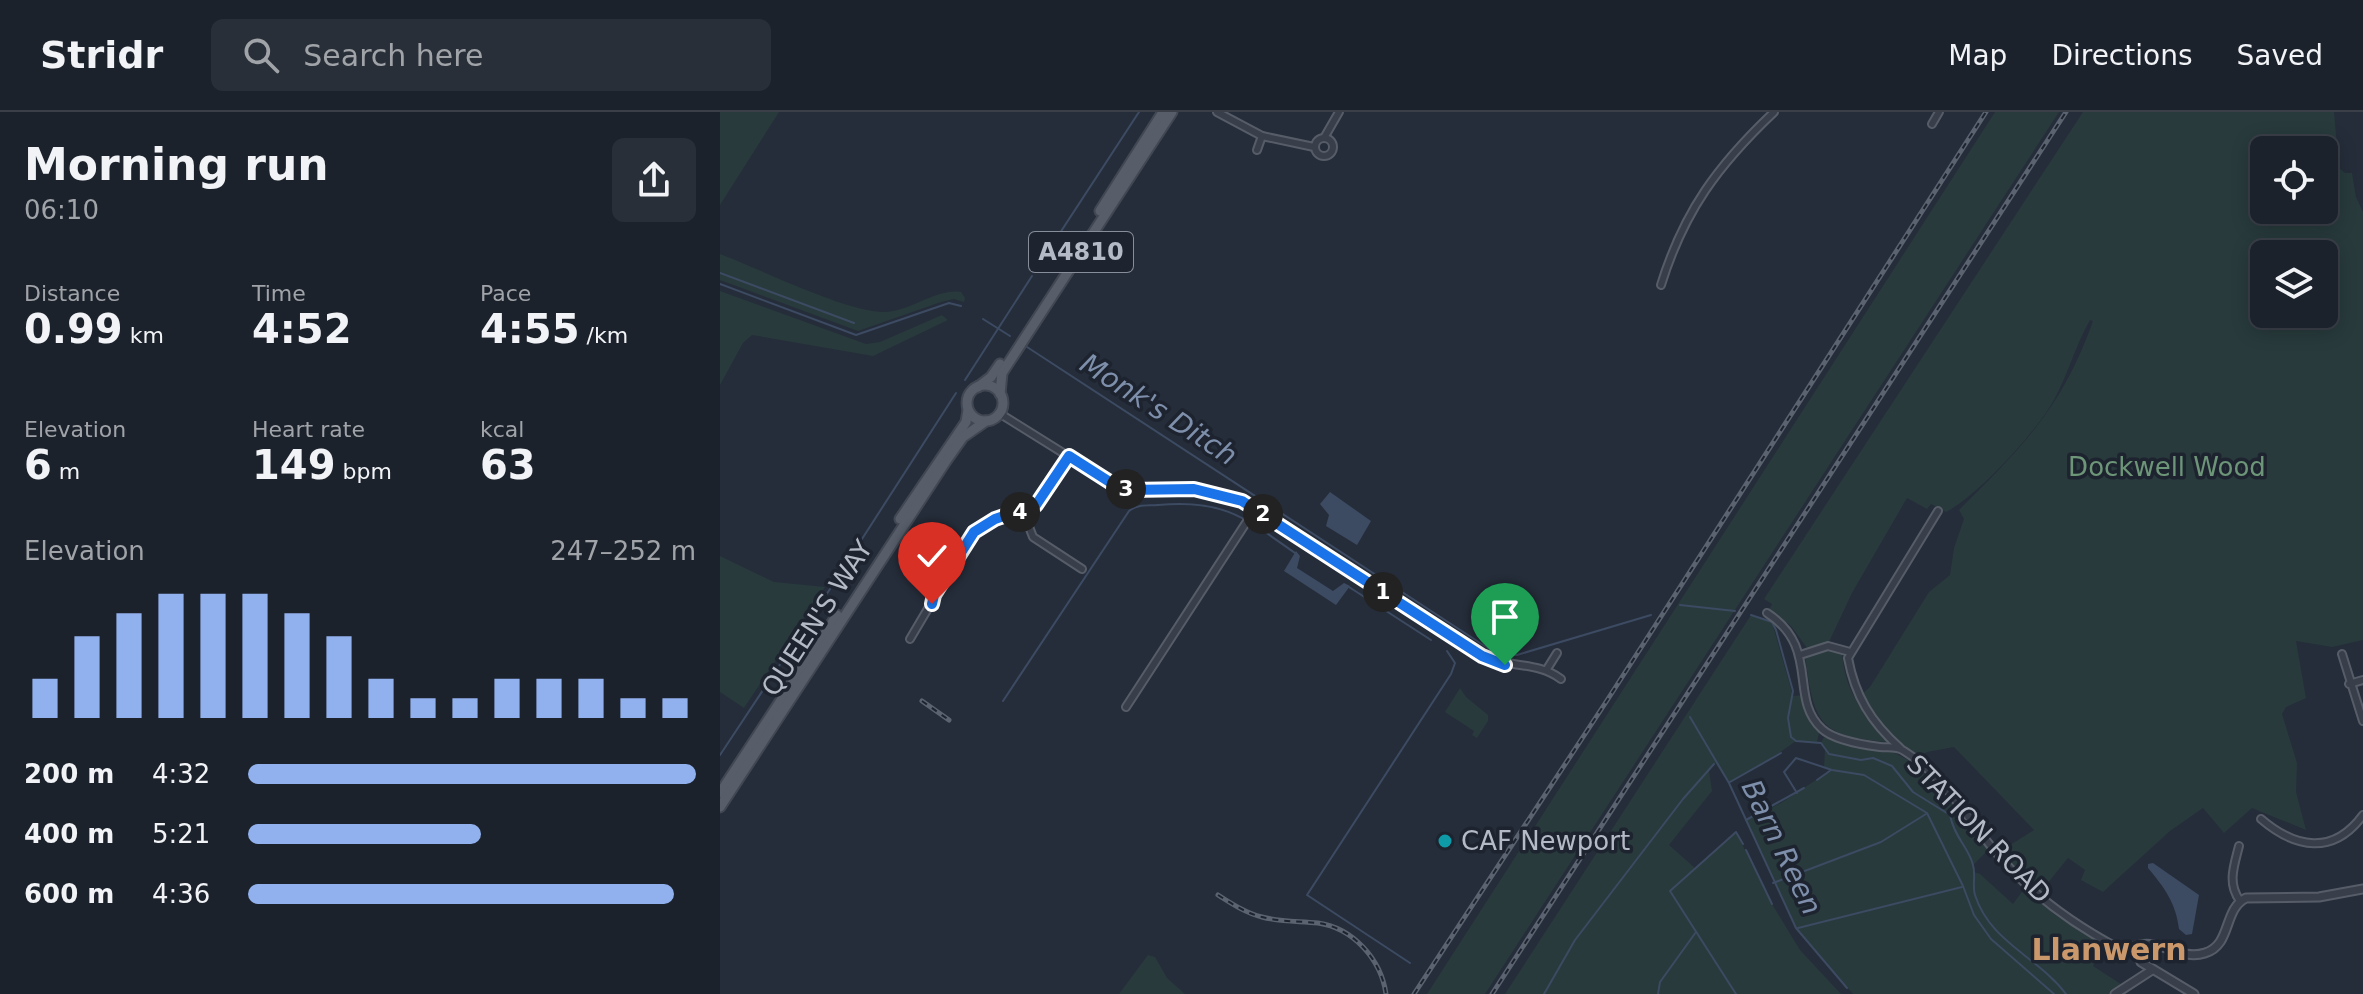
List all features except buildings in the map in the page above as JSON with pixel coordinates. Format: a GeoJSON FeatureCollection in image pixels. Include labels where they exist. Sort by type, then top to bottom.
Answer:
{"type":"FeatureCollection","features":[{"type":"Feature","properties":{"kind":"main road","name":"QUEEN'S WAY"},"geometry":{"type":"LineString","coordinates":[[720,793],[966,422],[968,398],[994,373],[1163,112]]}},
{"type":"Feature","properties":{"kind":"main road","name":"A4810"},"geometry":{"type":"LineString","coordinates":[[999,413],[1002,407],[1002,373],[1172,112]]}},
{"type":"Feature","properties":{"kind":"main road"},"geometry":{"type":"LineString","coordinates":[[978,387],[992,387],[1000,394]]}},
{"type":"Feature","properties":{"kind":"main road"},"geometry":{"type":"LineString","coordinates":[[968,410],[977,419],[986,421]]}},
{"type":"Feature","properties":{"kind":"main road","name":"QUEEN'S WAY"},"geometry":{"type":"LineString","coordinates":[[720,807],[946,461],[963,437],[999,413]]}},
{"type":"Feature","properties":{"kind":"street"},"geometry":{"type":"LineString","coordinates":[[1217,112],[1262,136],[1314,147],[1320,156],[1331,154],[1332,142],[1324,138]]}},
{"type":"Feature","properties":{"kind":"street"},"geometry":{"type":"LineString","coordinates":[[1314,147],[1319,139],[1324,138],[1339,112]]}},
{"type":"Feature","properties":{"kind":"street"},"geometry":{"type":"LineString","coordinates":[[1661,285],[1679,235],[1701,194],[1726,159],[1774,112]]}},
{"type":"Feature","properties":{"kind":"street"},"geometry":{"type":"LineString","coordinates":[[1932,124],[1938,113]]}},
{"type":"Feature","properties":{"kind":"street"},"geometry":{"type":"LineString","coordinates":[[1257,150],[1262,136]]}},
{"type":"Feature","properties":{"kind":"street"},"geometry":{"type":"LineString","coordinates":[[999,413],[1116,486],[1128,490],[1207,491],[1232,497],[1482,656],[1505,665],[1547,669],[1561,679]]}},
{"type":"Feature","properties":{"kind":"street"},"geometry":{"type":"LineString","coordinates":[[910,639],[971,536],[995,519],[1023,511],[1040,499],[1069,456]]}},
{"type":"Feature","properties":{"kind":"street"},"geometry":{"type":"LineString","coordinates":[[1126,707],[1255,509]]}},
{"type":"Feature","properties":{"kind":"street"},"geometry":{"type":"LineString","coordinates":[[1023,511],[1033,537],[1082,569]]}},
{"type":"Feature","properties":{"kind":"street"},"geometry":{"type":"LineString","coordinates":[[1900,748],[1878,728],[1866,711],[1856,690],[1848,658],[1938,511]]}},
{"type":"Feature","properties":{"kind":"street","name":"STATION ROAD"},"geometry":{"type":"LineString","coordinates":[[1767,613],[1788,628],[1800,655],[1810,714],[1823,730],[1878,747],[1900,748],[1933,773],[1995,852],[2034,892],[2110,944],[2118,948],[2136,946]]}},
{"type":"Feature","properties":{"kind":"street"},"geometry":{"type":"LineString","coordinates":[[1800,655],[1828,646],[1850,652]]}},
{"type":"Feature","properties":{"kind":"street"},"geometry":{"type":"LineString","coordinates":[[1547,669],[1557,653]]}},
{"type":"Feature","properties":{"kind":"street"},"geometry":{"type":"LineString","coordinates":[[2342,654],[2363,721]]}},
{"type":"Feature","properties":{"kind":"street"},"geometry":{"type":"LineString","coordinates":[[2349,684],[2363,680]]}},
{"type":"Feature","properties":{"kind":"street"},"geometry":{"type":"LineString","coordinates":[[2261,819],[2292,841],[2321,843],[2346,833],[2363,815]]}},
{"type":"Feature","properties":{"kind":"street"},"geometry":{"type":"LineString","coordinates":[[2239,846],[2231,874],[2232,886],[2240,901]]}},
{"type":"Feature","properties":{"kind":"street"},"geometry":{"type":"LineString","coordinates":[[2194,994],[2141,962],[2136,946],[2150,943],[2180,953],[2204,954],[2222,940],[2240,901],[2246,898],[2319,897],[2363,889]]}},
{"type":"Feature","properties":{"kind":"street"},"geometry":{"type":"LineString","coordinates":[[2115,994],[2152,970]]}},
{"type":"Feature","properties":{"kind":"green space"},"geometry":{"type":"Polygon","coordinates":[[[720,112],[779,112],[720,205],[720,112]]]}},
{"type":"Feature","properties":{"kind":"green space"},"geometry":{"type":"Polygon","coordinates":[[[1995,112],[2059,112],[1485,994],[1427,994],[1995,112]]]}},
{"type":"Feature","properties":{"kind":"green space","name":"Dockwell Wood"},"geometry":{"type":"Polygon","coordinates":[[[2083,112],[2334,112],[2336,136],[2250,136],[2250,224],[2338,224],[2338,157],[2339,168],[2345,173],[2352,173],[2356,197],[2363,212],[2363,640],[2332,647],[2296,641],[2306,698],[2286,707],[2282,714],[2297,763],[2296,792],[2306,830],[2252,808],[2224,833],[2203,808],[2170,831],[2103,892],[2081,880],[2085,870],[2068,858],[2038,895],[1999,852],[2034,830],[1954,747],[1927,752],[1918,758],[1873,713],[1861,695],[1870,687],[1929,592],[1950,575],[1954,548],[1964,519],[1959,510],[2021,445],[1974,493],[1946,512],[1931,504],[1927,509],[1907,498],[1852,593],[1828,644],[1807,648],[1791,626],[1769,610],[1772,604],[1764,599],[2083,112]],[[2090,320],[2085,330],[2046,413],[2068,378],[2093,321],[2090,320]]]}},
{"type":"Feature","properties":{"kind":"green space"},"geometry":{"type":"Polygon","coordinates":[[[720,254],[826,298],[868,310],[894,311],[942,293],[961,292],[965,298],[964,302],[954,299],[941,302],[858,331],[720,280],[720,254]]]}},
{"type":"Feature","properties":{"kind":"green space"},"geometry":{"type":"Polygon","coordinates":[[[720,291],[866,344],[880,342],[942,315],[948,320],[873,356],[752,335],[743,343],[720,385],[720,291]]]}},
{"type":"Feature","properties":{"kind":"green space"},"geometry":{"type":"Polygon","coordinates":[[[720,556],[774,582],[825,587],[744,708],[720,692],[720,556]]]}},
{"type":"Feature","properties":{"kind":"green space"},"geometry":{"type":"Polygon","coordinates":[[[1751,615],[1772,622],[1793,696],[1804,695],[1806,711],[1819,733],[1817,742],[1796,741],[1729,783],[1715,763],[1709,771],[1712,791],[1669,845],[1695,868],[1736,832],[1772,904],[1800,950],[1841,994],[1505,994],[1751,615]]]}},
{"type":"Feature","properties":{"kind":"green space"},"geometry":{"type":"Polygon","coordinates":[[[1831,648],[1842,651],[1847,678],[1856,701],[1889,742],[1847,736],[1824,722],[1817,711],[1805,656],[1831,648]]]}},
{"type":"Feature","properties":{"kind":"green space"},"geometry":{"type":"Polygon","coordinates":[[[1460,688],[1488,715],[1488,721],[1477,738],[1472,735],[1474,731],[1445,712],[1460,688]]]}},
{"type":"Feature","properties":{"kind":"green space"},"geometry":{"type":"Polygon","coordinates":[[[1824,737],[1893,752],[1908,760],[1942,789],[1988,850],[1974,864],[1974,872],[2013,904],[2024,889],[2054,914],[2105,945],[2093,966],[2124,986],[2109,994],[1853,994],[1796,928],[1745,820],[1781,803],[1831,770],[1824,767],[1825,749],[1821,743],[1824,737]]]}},
{"type":"Feature","properties":{"kind":"green space"},"geometry":{"type":"Polygon","coordinates":[[[1148,955],[1155,957],[1167,978],[1185,994],[1119,994],[1148,955]]]}},
{"type":"Feature","properties":{"kind":"water"},"geometry":{"type":"Polygon","coordinates":[[[1330,492],[1371,521],[1357,545],[1326,526],[1329,515],[1320,504],[1330,492]]]}},
{"type":"Feature","properties":{"kind":"water"},"geometry":{"type":"Polygon","coordinates":[[[1296,551],[1300,556],[1297,568],[1333,591],[1344,583],[1350,586],[1336,605],[1284,571],[1296,551]]]}},
{"type":"Feature","properties":{"kind":"water"},"geometry":{"type":"Polygon","coordinates":[[[2153,863],[2199,895],[2192,934],[2186,935],[2179,929],[2168,896],[2148,868],[2148,864],[2153,863]]]}},
{"type":"Feature","properties":{"kind":"waterway"},"geometry":{"type":"LineString","coordinates":[[1039,265],[1139,112]]}},
{"type":"Feature","properties":{"kind":"waterway"},"geometry":{"type":"LineString","coordinates":[[720,273],[854,323]]}},
{"type":"Feature","properties":{"kind":"waterway","name":"Monk's Ditch"},"geometry":{"type":"LineString","coordinates":[[965,380],[1032,276]]}},
{"type":"Feature","properties":{"kind":"waterway","name":"Monk's Ditch"},"geometry":{"type":"LineString","coordinates":[[720,284],[856,335],[949,303],[961,306]]}},
{"type":"Feature","properties":{"kind":"waterway","name":"Monk's Ditch"},"geometry":{"type":"LineString","coordinates":[[983,319],[1010,336]]}},
{"type":"Feature","properties":{"kind":"waterway","name":"Monk's Ditch"},"geometry":{"type":"LineString","coordinates":[[1027,347],[1497,654],[1517,655],[1651,615]]}},
{"type":"Feature","properties":{"kind":"waterway"},"geometry":{"type":"LineString","coordinates":[[842,570],[956,393]]}},
{"type":"Feature","properties":{"kind":"waterway"},"geometry":{"type":"LineString","coordinates":[[1003,701],[1132,509],[1180,504],[1216,508],[1246,520],[1295,553]]}},
{"type":"Feature","properties":{"kind":"waterway"},"geometry":{"type":"LineString","coordinates":[[1349,587],[1431,640]]}},
{"type":"Feature","properties":{"kind":"waterway"},"geometry":{"type":"LineString","coordinates":[[720,755],[830,589]]}},
{"type":"Feature","properties":{"kind":"waterway","name":"Monk's Ditch"},"geometry":{"type":"LineString","coordinates":[[1680,605],[1735,611]]}},
{"type":"Feature","properties":{"kind":"waterway","name":"Monk's Ditch"},"geometry":{"type":"LineString","coordinates":[[1751,615],[1772,622],[1776,630],[1793,691],[1788,718],[1791,737],[1796,741],[1821,743],[1829,754],[1861,760],[1873,758],[1892,766],[1913,792],[1950,815],[1971,859],[1974,892],[1982,911],[2003,937],[2066,994]]}},
{"type":"Feature","properties":{"kind":"waterway"},"geometry":{"type":"LineString","coordinates":[[1410,963],[1307,895],[1451,674],[1455,663],[1447,651]]}},
{"type":"Feature","properties":{"kind":"waterway","name":"Barn Reen"},"geometry":{"type":"LineString","coordinates":[[1690,717],[1729,783],[1796,928],[1847,988]]}},
{"type":"Feature","properties":{"kind":"waterway"},"geometry":{"type":"LineString","coordinates":[[1730,782],[1781,753]]}},
{"type":"Feature","properties":{"kind":"waterway"},"geometry":{"type":"LineString","coordinates":[[1797,793],[1784,772],[1796,758],[1832,770],[1864,775],[1927,813],[1974,915],[1991,939],[2054,994]]}},
{"type":"Feature","properties":{"kind":"waterway"},"geometry":{"type":"LineString","coordinates":[[1544,994],[1575,940],[1683,799],[1714,764]]}},
{"type":"Feature","properties":{"kind":"waterway"},"geometry":{"type":"LineString","coordinates":[[1817,780],[1831,770]]}},
{"type":"Feature","properties":{"kind":"waterway"},"geometry":{"type":"LineString","coordinates":[[1746,820],[1804,788]]}},
{"type":"Feature","properties":{"kind":"waterway"},"geometry":{"type":"LineString","coordinates":[[1773,883],[1881,842],[1926,814]]}},
{"type":"Feature","properties":{"kind":"waterway"},"geometry":{"type":"LineString","coordinates":[[1736,994],[1670,891],[1736,832],[1743,844]]}},
{"type":"Feature","properties":{"kind":"waterway"},"geometry":{"type":"LineString","coordinates":[[1746,850],[1772,904]]}},
{"type":"Feature","properties":{"kind":"waterway"},"geometry":{"type":"LineString","coordinates":[[1798,928],[1962,887]]}},
{"type":"Feature","properties":{"kind":"waterway"},"geometry":{"type":"LineString","coordinates":[[1658,994],[1660,982],[1696,932]]}},
{"type":"Feature","properties":{"kind":"railway"},"geometry":{"type":"LineString","coordinates":[[1414,994],[1986,112]]}},
{"type":"Feature","properties":{"kind":"railway"},"geometry":{"type":"LineString","coordinates":[[1492,994],[2066,112]]}},
{"type":"Feature","properties":{"kind":"railway"},"geometry":{"type":"LineString","coordinates":[[922,701],[949,720]]}},
{"type":"Feature","properties":{"kind":"railway"},"geometry":{"type":"LineString","coordinates":[[1218,895],[1262,917],[1318,923],[1343,931],[1372,957],[1386,994]]}},
{"type":"Feature","properties":{"kind":"place","name":"CAF Newport"},"geometry":{"type":"Point","coordinates":[1445,841]}},
{"type":"Feature","properties":{"kind":"district","name":"Llanwern"},"geometry":{"type":"Point","coordinates":[2109,950]}},
{"type":"Feature","properties":{"kind":"route"},"geometry":{"type":"LineString","coordinates":[[932,604],[934,595],[974,532],[995,519],[1036,505],[1069,456],[1100,477],[1128,490],[1194,489],[1242,501],[1482,656],[1505,665]]}}]}
